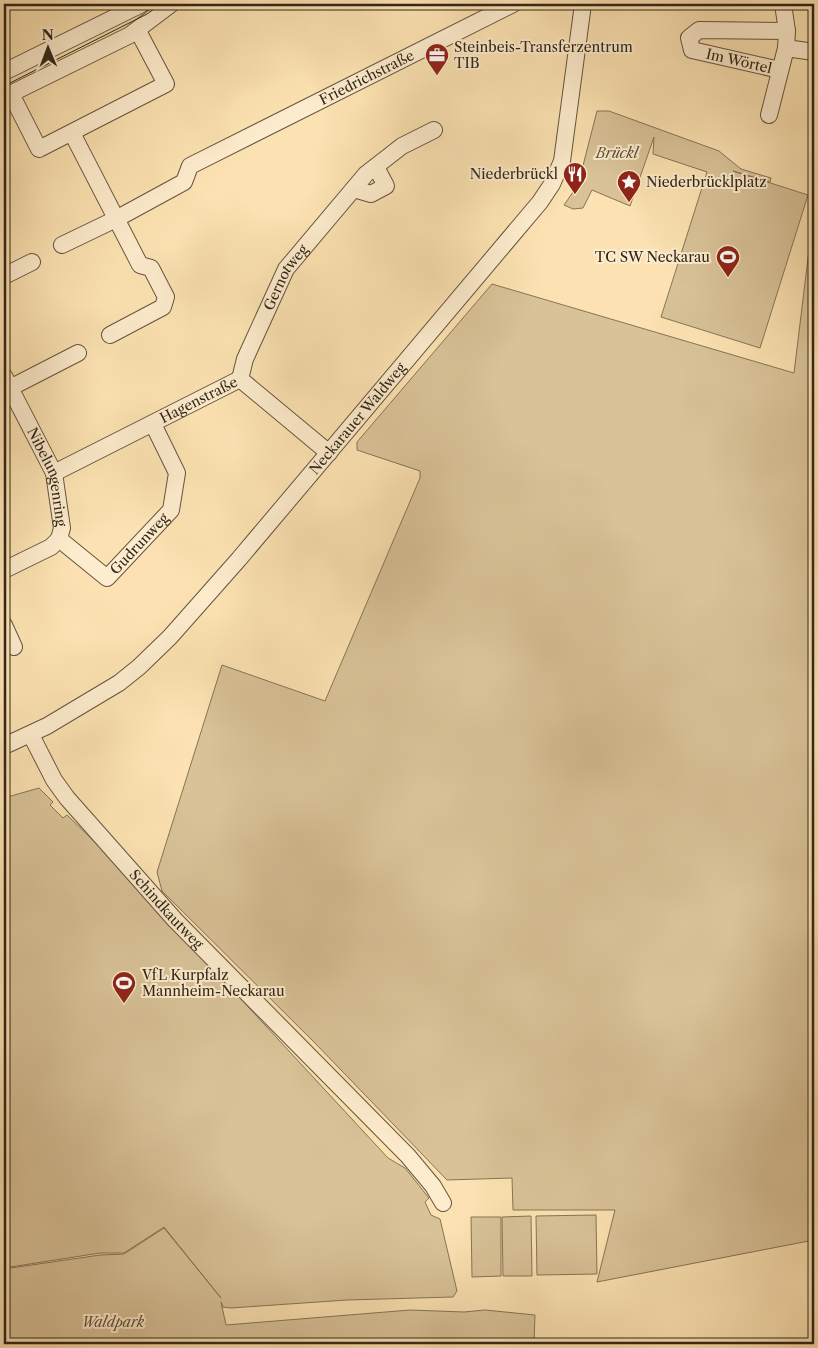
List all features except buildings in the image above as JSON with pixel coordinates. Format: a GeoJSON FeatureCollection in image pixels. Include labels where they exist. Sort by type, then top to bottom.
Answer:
{"type":"FeatureCollection","features":[{"type":"Feature","properties":{"kind":"street"},"geometry":{"type":"LineString","coordinates":[[4,72],[142,4]]}},
{"type":"Feature","properties":{"kind":"street"},"geometry":{"type":"LineString","coordinates":[[138,31],[166,84],[39,149],[7,96],[138,31],[171,4]]}},
{"type":"Feature","properties":{"kind":"street","name":"Friedrichstraße"},"geometry":{"type":"LineString","coordinates":[[62,245],[116,219],[184,182],[190,166],[512,4]]}},
{"type":"Feature","properties":{"kind":"street","name":"Neckarauer Waldweg"},"geometry":{"type":"LineString","coordinates":[[4,746],[31,735],[84,705],[139,667],[170,637],[227,573],[540,202],[552,184],[562,160],[583,4]]}},
{"type":"Feature","properties":{"kind":"street"},"geometry":{"type":"LineString","coordinates":[[770,115],[786,48],[787,31],[784,4]]}},
{"type":"Feature","properties":{"kind":"street","name":"Im Wörtel"},"geometry":{"type":"LineString","coordinates":[[780,70],[692,50],[689,38],[699,30],[787,31]]}},
{"type":"Feature","properties":{"kind":"street","name":"Im Wörtel"},"geometry":{"type":"LineString","coordinates":[[786,48],[814,52]]}},
{"type":"Feature","properties":{"kind":"street","name":"Gernotweg"},"geometry":{"type":"LineString","coordinates":[[240,379],[245,359],[286,270],[354,189],[376,167],[402,146],[434,130]]}},
{"type":"Feature","properties":{"kind":"street"},"geometry":{"type":"LineString","coordinates":[[72,133],[140,265],[151,268],[166,297],[163,307],[110,335]]}},
{"type":"Feature","properties":{"kind":"street"},"geometry":{"type":"LineString","coordinates":[[4,276],[32,262]]}},
{"type":"Feature","properties":{"kind":"street","name":"Nibelungenring"},"geometry":{"type":"LineString","coordinates":[[4,570],[51,546],[59,539],[62,528],[54,473],[6,385],[78,353]]}},
{"type":"Feature","properties":{"kind":"street","name":"Hagenstraße"},"geometry":{"type":"LineString","coordinates":[[54,473],[240,379],[329,453]]}},
{"type":"Feature","properties":{"kind":"street","name":"Gudrunweg"},"geometry":{"type":"LineString","coordinates":[[59,539],[107,578],[171,510],[177,473],[153,424]]}},
{"type":"Feature","properties":{"kind":"street"},"geometry":{"type":"LineString","coordinates":[[4,625],[14,647]]}},
{"type":"Feature","properties":{"kind":"street","name":"Schindkautweg"},"geometry":{"type":"LineString","coordinates":[[31,735],[54,780],[67,798],[175,920],[380,1127],[433,1186],[442,1203]]}},
{"type":"Feature","properties":{"kind":"green space","name":"TC SW Neckarau"},"geometry":{"type":"Polygon","coordinates":[[[597,111],[609,111],[719,151],[741,169],[771,178],[770,182],[733,171],[808,195],[760,348],[661,317],[707,172],[653,154],[654,137],[630,206],[592,190],[583,208],[573,209],[564,205],[578,185],[597,111]]]}},
{"type":"Feature","properties":{"kind":"green space"},"geometry":{"type":"Polygon","coordinates":[[[814,209],[814,1240],[597,1282],[615,1210],[513,1210],[512,1178],[447,1180],[315,1043],[162,891],[157,872],[222,665],[325,701],[420,478],[420,471],[357,450],[357,442],[492,284],[794,373],[814,209]]]}},
{"type":"Feature","properties":{"kind":"green space","name":"VfL Kurpfalz Mannheim-Neckarau"},"geometry":{"type":"Polygon","coordinates":[[[39,788],[53,802],[50,805],[63,818],[67,815],[103,850],[388,1158],[405,1168],[429,1198],[425,1202],[431,1215],[440,1219],[457,1291],[453,1297],[347,1300],[231,1308],[223,1307],[221,1302],[226,1325],[410,1310],[464,1312],[485,1310],[535,1315],[534,1344],[4,1344],[4,1269],[100,1255],[124,1254],[164,1228],[221,1298],[164,1227],[124,1253],[100,1253],[4,1268],[4,798],[39,788]]]}},
{"type":"Feature","properties":{"kind":"green space"},"geometry":{"type":"Polygon","coordinates":[[[596,1215],[597,1274],[537,1275],[536,1216],[596,1215]]]}},
{"type":"Feature","properties":{"kind":"green space"},"geometry":{"type":"Polygon","coordinates":[[[531,1216],[532,1276],[503,1276],[502,1217],[531,1216]]]}},
{"type":"Feature","properties":{"kind":"green space"},"geometry":{"type":"Polygon","coordinates":[[[471,1217],[501,1217],[501,1276],[472,1277],[471,1217]]]}},
{"type":"Feature","properties":{"kind":"tram line"},"geometry":{"type":"LineString","coordinates":[[4,86],[147,14],[161,4]]}},
{"type":"Feature","properties":{"kind":"place","name":"Steinbeis-Transferzentrum TIB"},"geometry":{"type":"Point","coordinates":[437,76]}},
{"type":"Feature","properties":{"kind":"place","name":"Niederbrückl"},"geometry":{"type":"Point","coordinates":[575,195]}},
{"type":"Feature","properties":{"kind":"place","name":"Niederbrücklplatz"},"geometry":{"type":"Point","coordinates":[629,203]}},
{"type":"Feature","properties":{"kind":"place","name":"TC SW Neckarau"},"geometry":{"type":"Point","coordinates":[728,278]}},
{"type":"Feature","properties":{"kind":"place","name":"VfL Kurpfalz Mannheim-Neckarau"},"geometry":{"type":"Point","coordinates":[124,1004]}},
{"type":"Feature","properties":{"kind":"park label","name":"Brückl"},"geometry":{"type":"Point","coordinates":[617,153]}},
{"type":"Feature","properties":{"kind":"park label","name":"Waldpark"},"geometry":{"type":"Point","coordinates":[113,1322]}}]}
